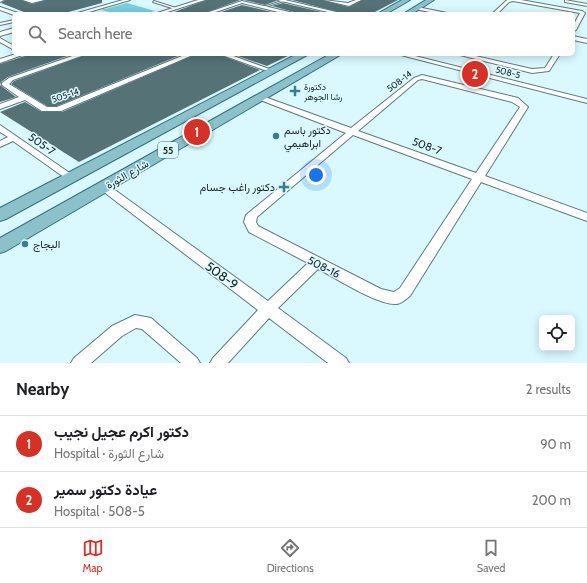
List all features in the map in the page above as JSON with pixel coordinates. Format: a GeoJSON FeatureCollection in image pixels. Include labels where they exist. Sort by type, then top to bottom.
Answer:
{"type":"FeatureCollection","features":[{"type":"Feature","properties":{"kind":"main road"},"geometry":{"type":"LineString","coordinates":[[385,12],[407,0]]}},
{"type":"Feature","properties":{"kind":"main road"},"geometry":{"type":"LineString","coordinates":[[410,12],[430,0]]}},
{"type":"Feature","properties":{"kind":"main road","name":"شارع الثورة"},"geometry":{"type":"LineString","coordinates":[[0,215],[300,56]]}},
{"type":"Feature","properties":{"kind":"main road","name":"شارع الثورة"},"geometry":{"type":"LineString","coordinates":[[0,246],[333,56]]}},
{"type":"Feature","properties":{"kind":"street"},"geometry":{"type":"LineString","coordinates":[[25,0],[32,2],[42,0]]}},
{"type":"Feature","properties":{"kind":"street"},"geometry":{"type":"LineString","coordinates":[[83,12],[128,0]]}},
{"type":"Feature","properties":{"kind":"street"},"geometry":{"type":"LineString","coordinates":[[162,12],[202,0]]}},
{"type":"Feature","properties":{"kind":"street"},"geometry":{"type":"LineString","coordinates":[[281,0],[334,12]]}},
{"type":"Feature","properties":{"kind":"street"},"geometry":{"type":"LineString","coordinates":[[326,0],[349,5],[359,0]]}},
{"type":"Feature","properties":{"kind":"street"},"geometry":{"type":"LineString","coordinates":[[496,12],[508,1],[513,0],[547,2],[582,12],[583,13],[575,27]]}},
{"type":"Feature","properties":{"kind":"street"},"geometry":{"type":"LineString","coordinates":[[564,1],[587,5]]}},
{"type":"Feature","properties":{"kind":"street"},"geometry":{"type":"LineString","coordinates":[[211,12],[242,2],[284,12]]}},
{"type":"Feature","properties":{"kind":"street"},"geometry":{"type":"LineString","coordinates":[[0,8],[12,12]]}},
{"type":"Feature","properties":{"kind":"street"},"geometry":{"type":"LineString","coordinates":[[417,8],[437,12]]}},
{"type":"Feature","properties":{"kind":"street"},"geometry":{"type":"LineString","coordinates":[[0,34],[12,31]]}},
{"type":"Feature","properties":{"kind":"street"},"geometry":{"type":"LineString","coordinates":[[575,38],[587,41]]}},
{"type":"Feature","properties":{"kind":"street"},"geometry":{"type":"LineString","coordinates":[[0,40],[12,47]]}},
{"type":"Feature","properties":{"kind":"street"},"geometry":{"type":"LineString","coordinates":[[0,61],[16,56]]}},
{"type":"Feature","properties":{"kind":"street","name":"505-14"},"geometry":{"type":"LineString","coordinates":[[78,56],[11,79],[4,84],[45,109],[58,109],[187,56]]}},
{"type":"Feature","properties":{"kind":"street"},"geometry":{"type":"LineString","coordinates":[[228,56],[272,71]]}},
{"type":"Feature","properties":{"kind":"street","name":"508-5"},"geometry":{"type":"LineString","coordinates":[[406,56],[472,80],[587,101]]}},
{"type":"Feature","properties":{"kind":"street"},"geometry":{"type":"LineString","coordinates":[[468,56],[541,72],[547,70],[556,56]]}},
{"type":"Feature","properties":{"kind":"street"},"geometry":{"type":"LineString","coordinates":[[472,80],[490,61]]}},
{"type":"Feature","properties":{"kind":"street","name":"508-14"},"geometry":{"type":"LineString","coordinates":[[352,132],[416,79],[422,77],[472,80],[515,100],[524,107],[478,178]]}},
{"type":"Feature","properties":{"kind":"street"},"geometry":{"type":"LineString","coordinates":[[0,107],[25,97]]}},
{"type":"Feature","properties":{"kind":"street","name":"508-7"},"geometry":{"type":"LineString","coordinates":[[259,98],[587,217]]}},
{"type":"Feature","properties":{"kind":"street","name":"505-7"},"geometry":{"type":"LineString","coordinates":[[0,128],[71,178]]}},
{"type":"Feature","properties":{"kind":"street","name":"508-16"},"geometry":{"type":"LineString","coordinates":[[352,132],[252,215],[250,222],[253,229],[378,294],[396,298],[405,292],[478,178]]}},
{"type":"Feature","properties":{"kind":"street"},"geometry":{"type":"LineString","coordinates":[[0,144],[14,138]]}},
{"type":"Feature","properties":{"kind":"street","name":"508-9"},"geometry":{"type":"LineString","coordinates":[[104,187],[341,363]]}},
{"type":"Feature","properties":{"kind":"street"},"geometry":{"type":"LineString","coordinates":[[218,363],[268,309],[316,263]]}},
{"type":"Feature","properties":{"kind":"street"},"geometry":{"type":"LineString","coordinates":[[79,363],[117,331],[135,321],[146,323],[192,363]]}},
{"type":"Feature","properties":{"kind":"lane"},"geometry":{"type":"LineString","coordinates":[[264,7],[281,0]]}},
{"type":"Feature","properties":{"kind":"lane"},"geometry":{"type":"LineString","coordinates":[[154,2],[175,8]]}},
{"type":"Feature","properties":{"kind":"lane"},"geometry":{"type":"LineString","coordinates":[[0,24],[12,21]]}},
{"type":"Feature","properties":{"kind":"shaded area"},"geometry":{"type":"Polygon","coordinates":[[[127,3],[155,11],[110,12],[101,10],[127,3]]]}},
{"type":"Feature","properties":{"kind":"building"},"geometry":{"type":"Polygon","coordinates":[[[5,0],[22,0],[32,4],[45,0],[102,0],[102,3],[68,12],[24,12],[1,3],[5,0]]]}},
{"type":"Feature","properties":{"kind":"building"},"geometry":{"type":"Polygon","coordinates":[[[206,0],[240,0],[207,12],[174,12],[206,0]]]}},
{"type":"Feature","properties":{"kind":"building"},"geometry":{"type":"Polygon","coordinates":[[[244,0],[276,0],[276,1],[265,5],[244,0]]]}},
{"type":"Feature","properties":{"kind":"building"},"geometry":{"type":"Polygon","coordinates":[[[292,0],[323,0],[349,7],[362,0],[398,0],[375,12],[338,12],[292,0]]]}},
{"type":"Feature","properties":{"kind":"building"},"geometry":{"type":"Polygon","coordinates":[[[283,3],[321,12],[294,12],[272,6],[283,3]]]}},
{"type":"Feature","properties":{"kind":"building"},"geometry":{"type":"Polygon","coordinates":[[[242,5],[272,12],[221,12],[242,5]]]}},
{"type":"Feature","properties":{"kind":"building"},"geometry":{"type":"Polygon","coordinates":[[[25,56],[67,56],[8,77],[1,82],[0,85],[0,64],[25,56]]]}},
{"type":"Feature","properties":{"kind":"building"},"geometry":{"type":"Polygon","coordinates":[[[83,56],[178,56],[57,106],[47,106],[11,84],[14,81],[83,56]]]}},
{"type":"Feature","properties":{"kind":"building"},"geometry":{"type":"Polygon","coordinates":[[[191,56],[223,56],[260,70],[79,162],[0,112],[25,102],[42,112],[62,112],[191,56]]]}},
{"type":"Feature","properties":{"kind":"building"},"geometry":{"type":"Polygon","coordinates":[[[238,56],[288,56],[267,66],[238,56]]]}},
{"type":"Feature","properties":{"kind":"building"},"geometry":{"type":"Polygon","coordinates":[[[0,85],[16,97],[0,102],[0,85]]]}},
{"type":"Feature","properties":{"kind":"place","name":"عيادة دكتور سمير"},"geometry":{"type":"Point","coordinates":[475,74]}},
{"type":"Feature","properties":{"kind":"place","name":"دكتورة رشا الجوهر"},"geometry":{"type":"Point","coordinates":[295,91]}},
{"type":"Feature","properties":{"kind":"place","name":"دكتور اكرم عجيل نجيب"},"geometry":{"type":"Point","coordinates":[197,132]}},
{"type":"Feature","properties":{"kind":"place","name":"دكتور باسم ابراهيمي"},"geometry":{"type":"Point","coordinates":[276,136]}},
{"type":"Feature","properties":{"kind":"place","name":"دكتور راغب جسام"},"geometry":{"type":"Point","coordinates":[284,187]}},
{"type":"Feature","properties":{"kind":"place","name":"البجاج"},"geometry":{"type":"Point","coordinates":[25,244]}}]}
